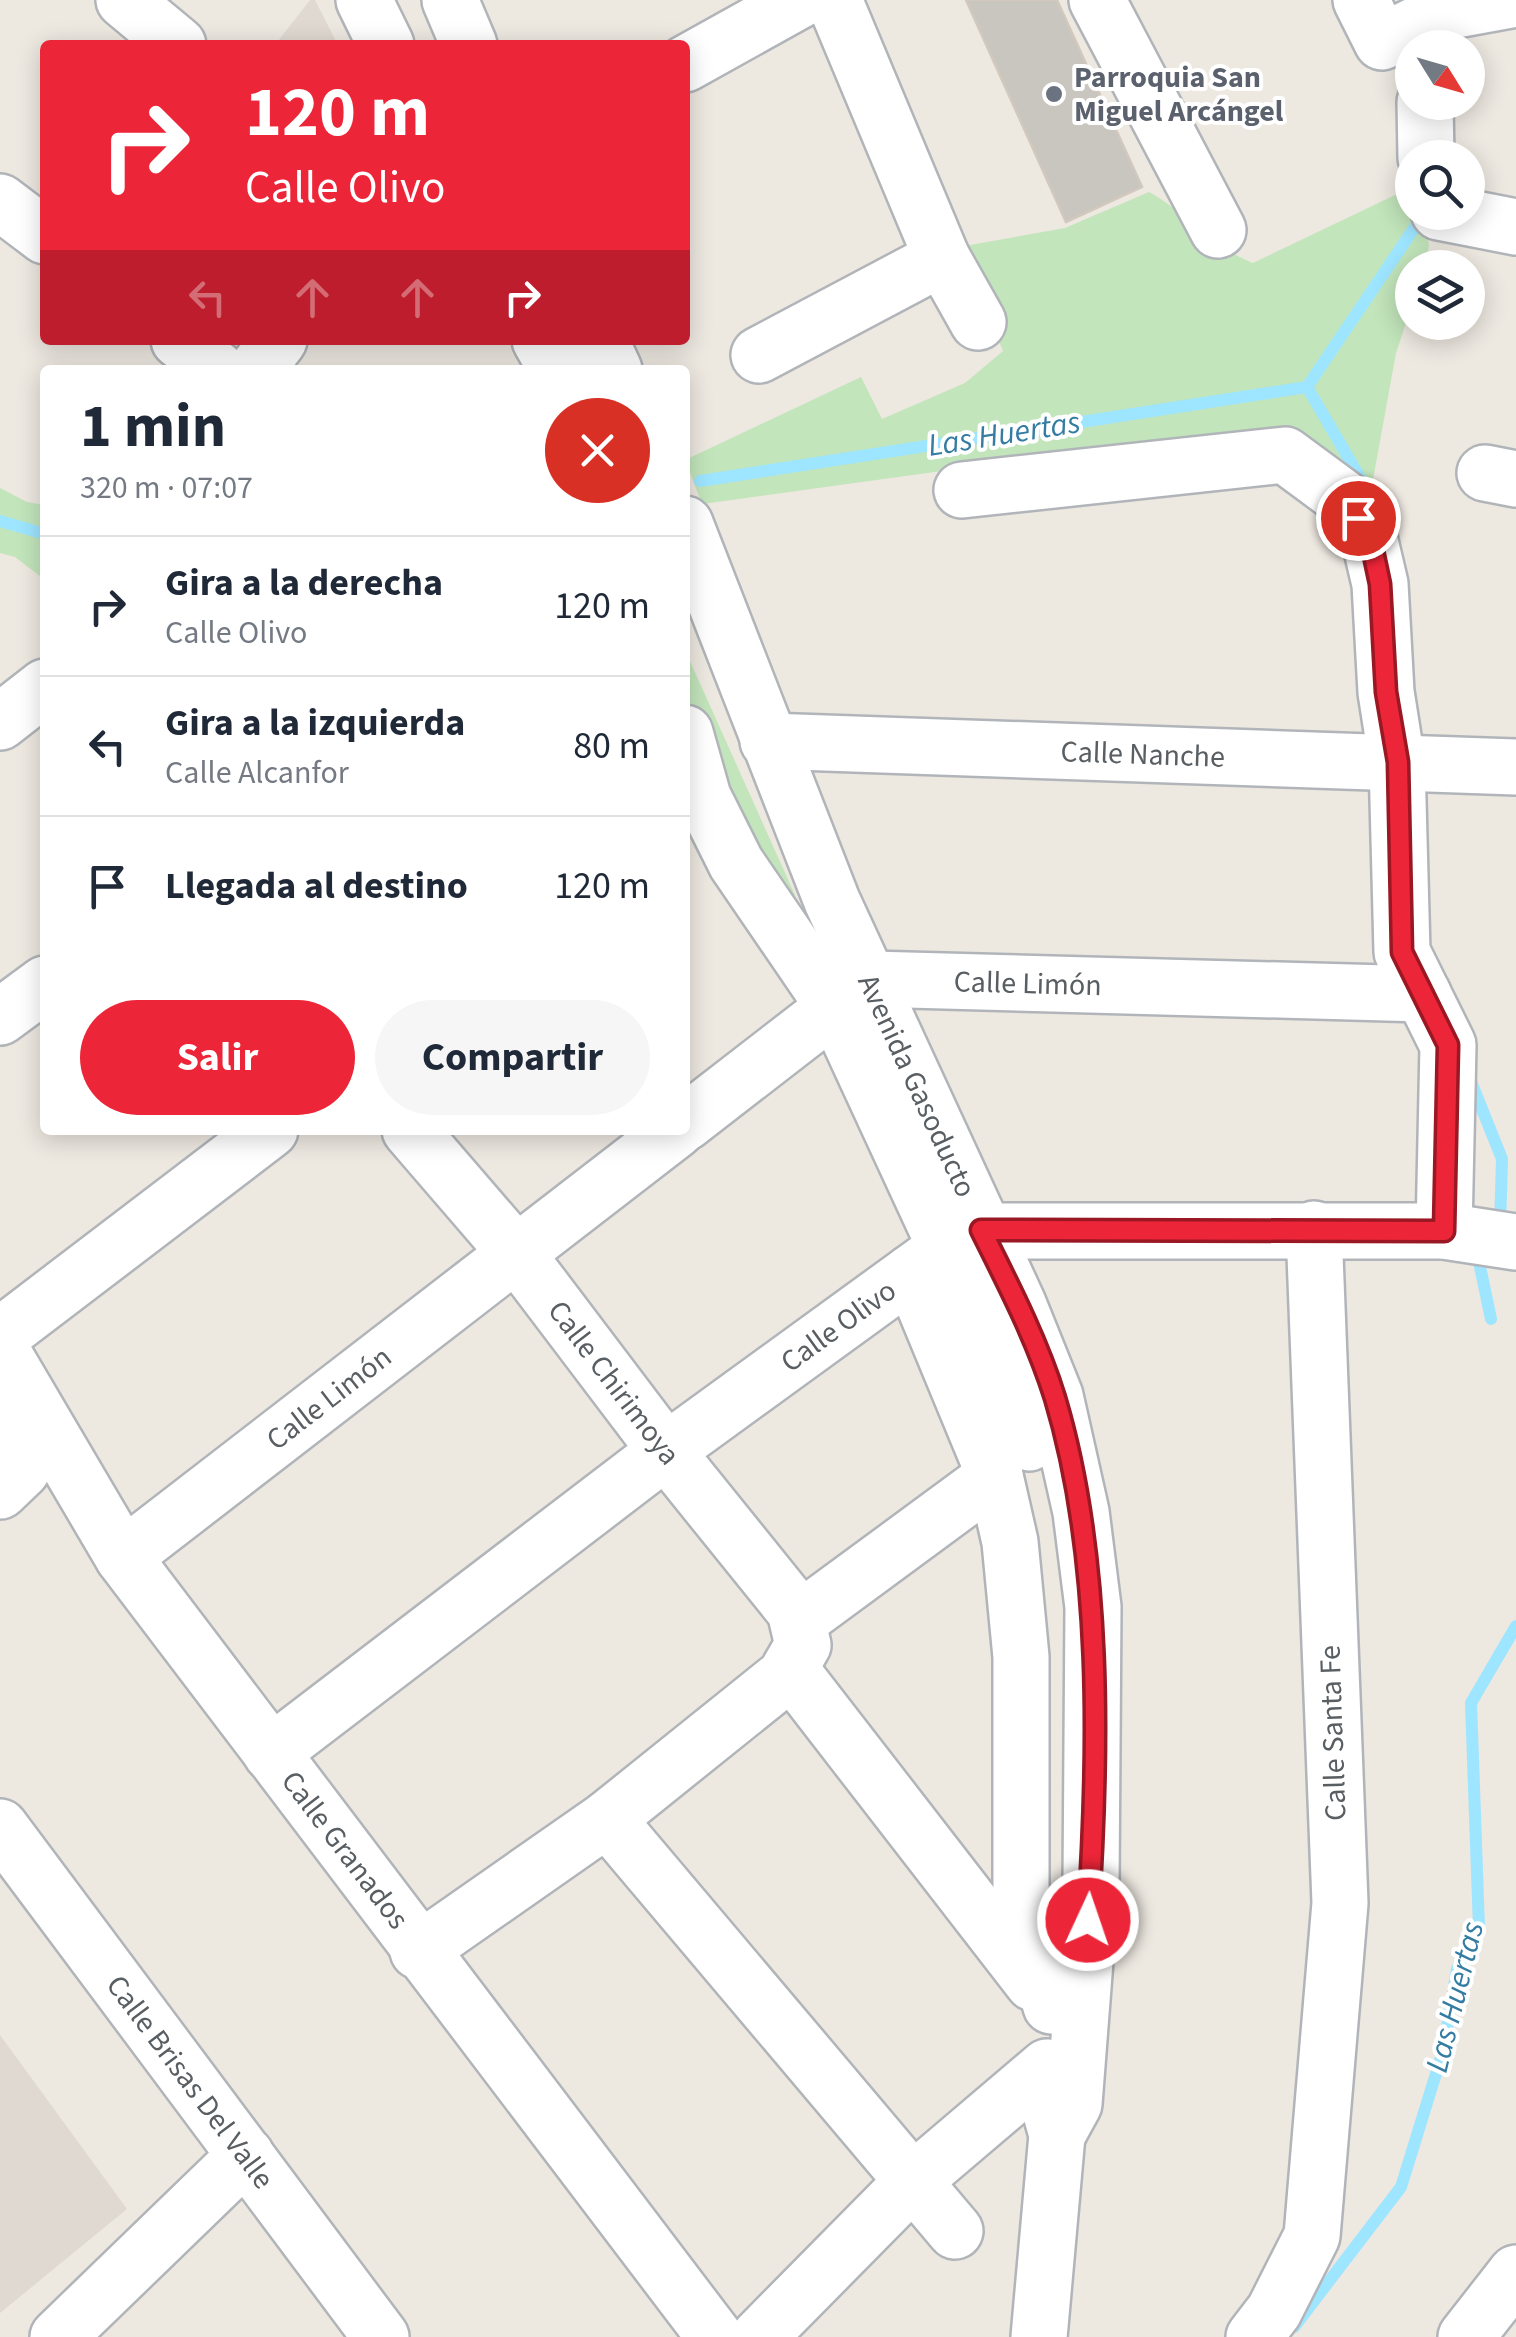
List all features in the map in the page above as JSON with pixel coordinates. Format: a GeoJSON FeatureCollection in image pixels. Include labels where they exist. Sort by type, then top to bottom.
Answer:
{"type":"FeatureCollection","features":[{"type":"Feature","properties":{"kind":"street"},"geometry":{"type":"LineString","coordinates":[[124,0],[172,40]]}},
{"type":"Feature","properties":{"kind":"street"},"geometry":{"type":"LineString","coordinates":[[364,0],[384,40]]}},
{"type":"Feature","properties":{"kind":"street"},"geometry":{"type":"LineString","coordinates":[[450,0],[467,40]]}},
{"type":"Feature","properties":{"kind":"street"},"geometry":{"type":"LineString","coordinates":[[690,61],[800,0]]}},
{"type":"Feature","properties":{"kind":"street"},"geometry":{"type":"LineString","coordinates":[[834,0],[942,258],[978,322]]}},
{"type":"Feature","properties":{"kind":"street"},"geometry":{"type":"LineString","coordinates":[[1097,0],[1218,230]]}},
{"type":"Feature","properties":{"kind":"street"},"geometry":{"type":"LineString","coordinates":[[1404,26],[1510,0]]}},
{"type":"Feature","properties":{"kind":"street"},"geometry":{"type":"LineString","coordinates":[[0,202],[40,232]]}},
{"type":"Feature","properties":{"kind":"street"},"geometry":{"type":"LineString","coordinates":[[1485,220],[1516,226]]}},
{"type":"Feature","properties":{"kind":"street"},"geometry":{"type":"LineString","coordinates":[[759,355],[942,258]]}},
{"type":"Feature","properties":{"kind":"street"},"geometry":{"type":"LineString","coordinates":[[186,345],[212,365]]}},
{"type":"Feature","properties":{"kind":"street"},"geometry":{"type":"LineString","coordinates":[[260,365],[275,345]]}},
{"type":"Feature","properties":{"kind":"street"},"geometry":{"type":"LineString","coordinates":[[962,490],[1285,455],[1346,500],[1370,537],[1380,584],[1386,692],[1411,762],[1402,952],[1448,1045],[1454,1233]]}},
{"type":"Feature","properties":{"kind":"street","name":"Avenida Gasoducto"},"geometry":{"type":"LineString","coordinates":[[690,537],[832,901],[853,993],[945,1251],[1017,1402],[1049,1514],[1062,1610],[1061,1883],[1047,2067],[1047,2106],[1057,2135]]}},
{"type":"Feature","properties":{"kind":"street"},"geometry":{"type":"LineString","coordinates":[[0,722],[40,690]]}},
{"type":"Feature","properties":{"kind":"street","name":"Calle Nanche"},"geometry":{"type":"LineString","coordinates":[[768,741],[1516,767]]}},
{"type":"Feature","properties":{"kind":"street","name":"Avenida Gasoducto"},"geometry":{"type":"LineString","coordinates":[[690,750],[704,796],[736,863],[853,993]]}},
{"type":"Feature","properties":{"kind":"street"},"geometry":{"type":"LineString","coordinates":[[0,1017],[40,988]]}},
{"type":"Feature","properties":{"kind":"street"},"geometry":{"type":"LineString","coordinates":[[690,1119],[853,993]]}},
{"type":"Feature","properties":{"kind":"street","name":"Calle Limón"},"geometry":{"type":"LineString","coordinates":[[853,993],[1422,994]]}},
{"type":"Feature","properties":{"kind":"street"},"geometry":{"type":"LineString","coordinates":[[0,1336],[263,1135]]}},
{"type":"Feature","properties":{"kind":"street","name":"Calle Chirimoya"},"geometry":{"type":"LineString","coordinates":[[414,1135],[516,1253],[666,1451],[795,1611],[797,1645],[1051,2006]]}},
{"type":"Feature","properties":{"kind":"street","name":"Calle Limón"},"geometry":{"type":"LineString","coordinates":[[123,1557],[669,1135]]}},
{"type":"Feature","properties":{"kind":"street"},"geometry":{"type":"LineString","coordinates":[[1051,2006],[1021,1904],[1020,1656],[1010,1542],[945,1251],[1314,1229],[1454,1233],[1516,1242]]}},
{"type":"Feature","properties":{"kind":"street","name":"Calle Santa Fe"},"geometry":{"type":"LineString","coordinates":[[1254,2337],[1274,2312],[1312,2236],[1340,1902],[1314,1229]]}},
{"type":"Feature","properties":{"kind":"street","name":"Avenida Gasoducto"},"geometry":{"type":"LineString","coordinates":[[945,1251],[1018,1304],[1054,1396],[1081,1512],[1092,1607],[1090,1883],[1074,2104],[1057,2135],[1039,2337]]}},
{"type":"Feature","properties":{"kind":"street","name":"Calle Olivo"},"geometry":{"type":"LineString","coordinates":[[271,1753],[666,1451],[945,1251]]}},
{"type":"Feature","properties":{"kind":"street","name":"Calle Granados"},"geometry":{"type":"LineString","coordinates":[[0,1348],[123,1557],[418,1951],[716,2337]]}},
{"type":"Feature","properties":{"kind":"street"},"geometry":{"type":"LineString","coordinates":[[0,1428],[22,1470],[0,1491]]}},
{"type":"Feature","properties":{"kind":"street"},"geometry":{"type":"LineString","coordinates":[[418,1951],[607,1819],[797,1645],[995,1476]]}},
{"type":"Feature","properties":{"kind":"street"},"geometry":{"type":"LineString","coordinates":[[607,1819],[956,2232]]}},
{"type":"Feature","properties":{"kind":"street","name":"Calle Brisas Del Valle"},"geometry":{"type":"LineString","coordinates":[[0,1827],[381,2337]]}},
{"type":"Feature","properties":{"kind":"street"},"geometry":{"type":"LineString","coordinates":[[759,2337],[912,2181],[1047,2067]]}},
{"type":"Feature","properties":{"kind":"street"},"geometry":{"type":"LineString","coordinates":[[68,2334],[246,2154]]}},
{"type":"Feature","properties":{"kind":"street"},"geometry":{"type":"LineString","coordinates":[[1466,2337],[1516,2273]]}},
{"type":"Feature","properties":{"kind":"shaded area"},"geometry":{"type":"Polygon","coordinates":[[[310,0],[315,0],[335,40],[279,40],[310,0]]]}},
{"type":"Feature","properties":{"kind":"shaded area"},"geometry":{"type":"Polygon","coordinates":[[[0,2035],[127,2209],[0,2313],[0,2035]]]}},
{"type":"Feature","properties":{"kind":"green space"},"geometry":{"type":"Polygon","coordinates":[[[1149,192],[1253,263],[1395,195],[1395,230],[1426,230],[1428,250],[1395,250],[1395,340],[1400,340],[1370,496],[1291,429],[1226,432],[702,504],[690,473],[690,458],[861,377],[882,419],[965,383],[1003,351],[959,247],[1065,228],[1149,192]]]}},
{"type":"Feature","properties":{"kind":"green space"},"geometry":{"type":"Polygon","coordinates":[[[0,488],[40,504],[40,576],[15,557],[0,553],[0,488]]]}},
{"type":"Feature","properties":{"kind":"green space"},"geometry":{"type":"Polygon","coordinates":[[[690,661],[795,895],[802,928],[690,733],[690,661]]]}},
{"type":"Feature","properties":{"kind":"building","name":"Parroquia San Miguel Arcángel"},"geometry":{"type":"Polygon","coordinates":[[[966,0],[1057,0],[1142,187],[1066,222],[966,0]]]}},
{"type":"Feature","properties":{"kind":"waterway","name":"Las Huertas"},"geometry":{"type":"LineString","coordinates":[[700,481],[1307,387],[1413,230]]}},
{"type":"Feature","properties":{"kind":"waterway","name":"Las Huertas"},"geometry":{"type":"LineString","coordinates":[[1307,387],[1366,488]]}},
{"type":"Feature","properties":{"kind":"waterway","name":"Las Huertas"},"geometry":{"type":"LineString","coordinates":[[0,521],[40,533]]}},
{"type":"Feature","properties":{"kind":"waterway","name":"Las Huertas"},"geometry":{"type":"LineString","coordinates":[[1470,1079],[1502,1159],[1500,1227]]}},
{"type":"Feature","properties":{"kind":"waterway","name":"Las Huertas"},"geometry":{"type":"LineString","coordinates":[[1482,1251],[1478,1257],[1491,1319]]}},
{"type":"Feature","properties":{"kind":"waterway","name":"Las Huertas"},"geometry":{"type":"LineString","coordinates":[[1294,2327],[1401,2187],[1443,2051],[1457,1969],[1479,1928],[1471,1703],[1516,1626]]}},
{"type":"Feature","properties":{"kind":"place","name":"Parroquia San Miguel Arcángel"},"geometry":{"type":"Point","coordinates":[1054,94]}},
{"type":"Feature","properties":{"kind":"route"},"geometry":{"type":"LineString","coordinates":[[1088,1920],[1092,1607],[1081,1512],[1054,1396],[1018,1304],[981,1230],[1444,1231],[1448,1045],[1402,952],[1398,762],[1386,692],[1380,584],[1370,537],[1358,518]]}}]}
